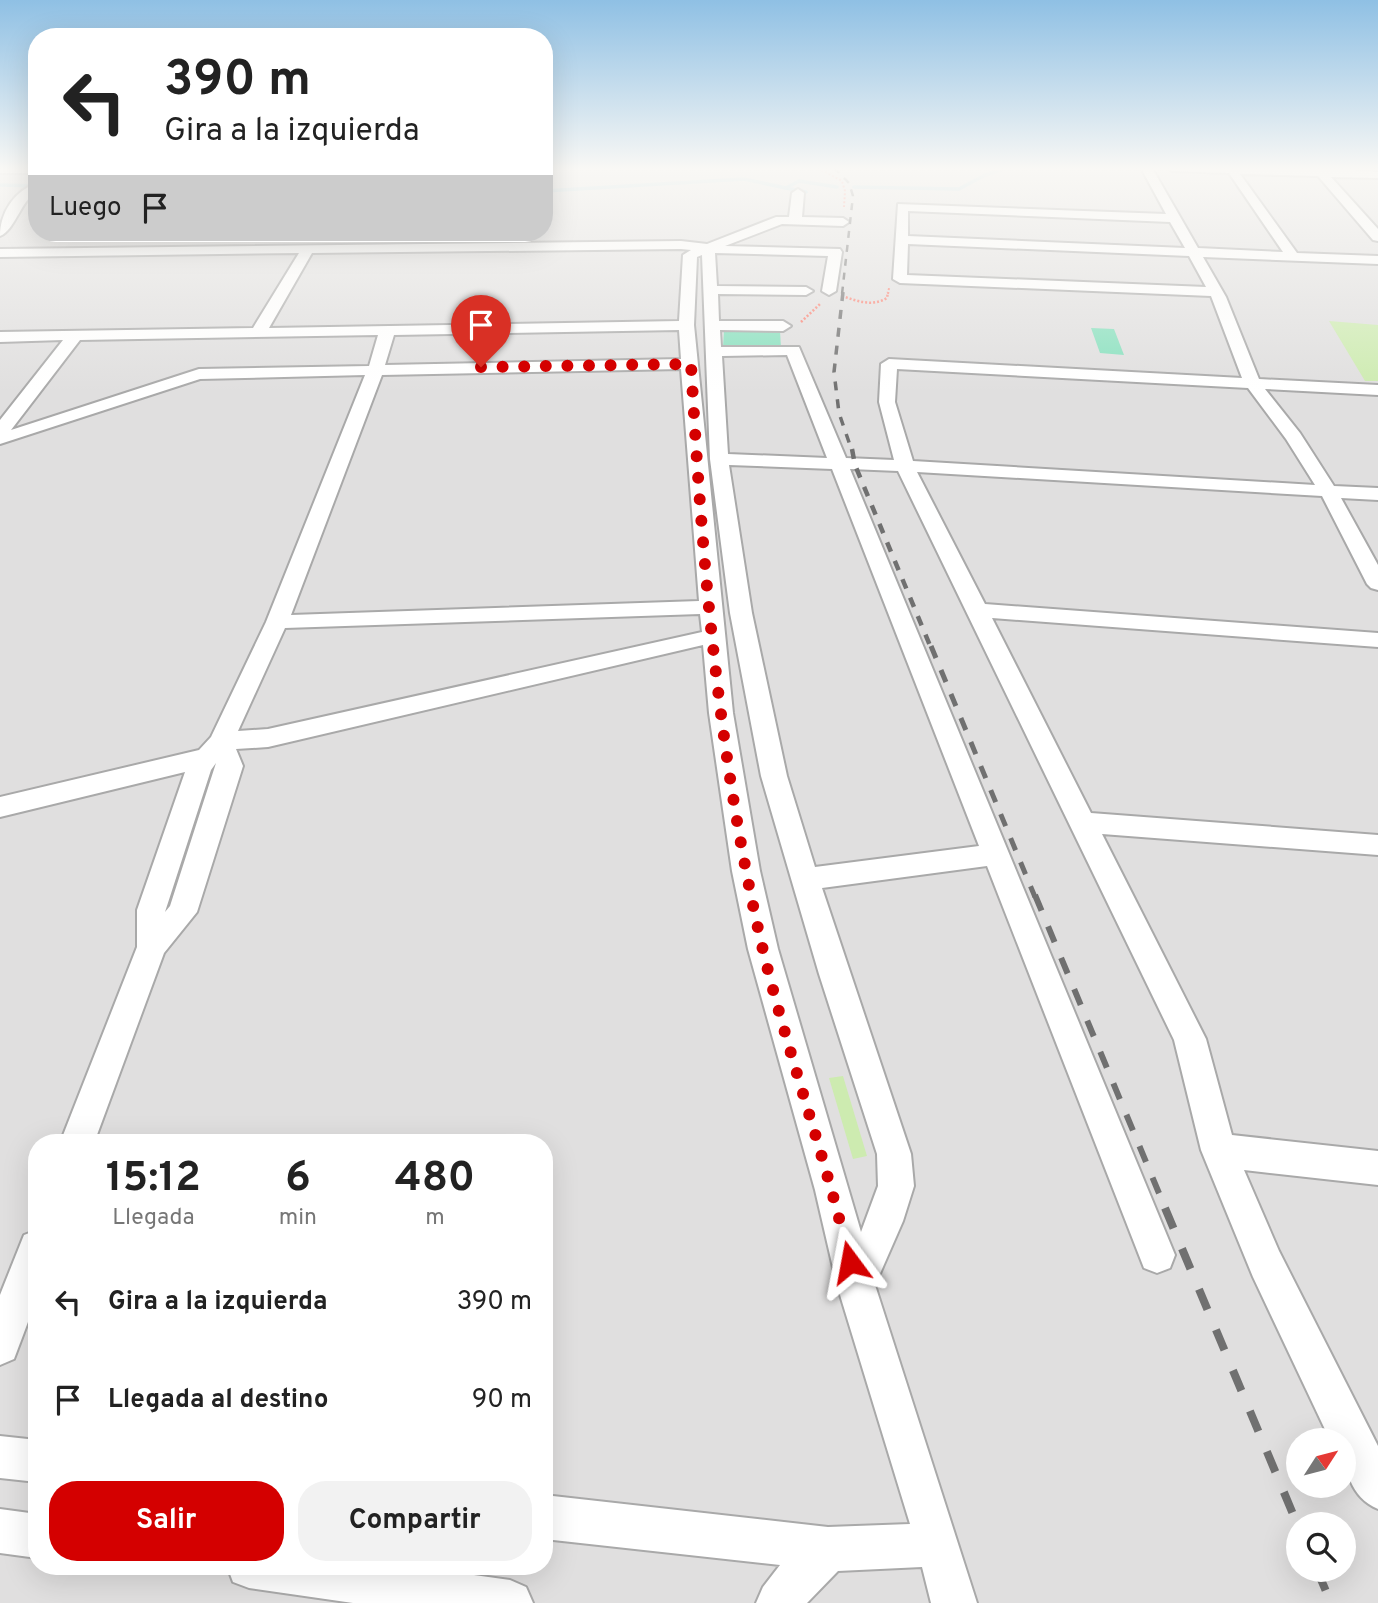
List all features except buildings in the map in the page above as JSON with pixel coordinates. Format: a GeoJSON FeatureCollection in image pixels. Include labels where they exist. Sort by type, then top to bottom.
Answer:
{"type":"FeatureCollection","features":[{"type":"Feature","properties":{"kind":"street"},"geometry":{"type":"LineString","coordinates":[[721,243],[690,255],[686,325],[701,358],[719,459],[741,613],[774,776],[894,1154],[895,1186],[885,1221],[856,1285]]}},
{"type":"Feature","properties":{"kind":"street"},"geometry":{"type":"LineString","coordinates":[[903,243],[900,279],[999,246],[1074,243]]}},
{"type":"Feature","properties":{"kind":"street"},"geometry":{"type":"LineString","coordinates":[[948,243],[999,246],[1074,243]]}},
{"type":"Feature","properties":{"kind":"street"},"geometry":{"type":"LineString","coordinates":[[991,243],[1116,288],[1216,292]]}},
{"type":"Feature","properties":{"kind":"street"},"geometry":{"type":"LineString","coordinates":[[1093,243],[1116,288]]}},
{"type":"Feature","properties":{"kind":"street"},"geometry":{"type":"LineString","coordinates":[[1100,243],[1193,254],[1378,260]]}},
{"type":"Feature","properties":{"kind":"street"},"geometry":{"type":"LineString","coordinates":[[1187,243],[1216,292],[1253,384],[1294,436],[1329,492],[1378,584]]}},
{"type":"Feature","properties":{"kind":"street"},"geometry":{"type":"LineString","coordinates":[[1283,243],[1294,258]]}},
{"type":"Feature","properties":{"kind":"street"},"geometry":{"type":"LineString","coordinates":[[0,253],[668,245],[835,252],[829,291]]}},
{"type":"Feature","properties":{"kind":"street"},"geometry":{"type":"LineString","coordinates":[[708,248],[711,325],[701,358],[696,468],[721,713],[746,871],[763,949],[833,1190],[856,1285],[954,1603]]}},
{"type":"Feature","properties":{"kind":"street"},"geometry":{"type":"LineString","coordinates":[[258,333],[308,249]]}},
{"type":"Feature","properties":{"kind":"street"},"geometry":{"type":"LineString","coordinates":[[709,290],[806,290]]}},
{"type":"Feature","properties":{"kind":"street"},"geometry":{"type":"LineString","coordinates":[[0,349],[71,342],[258,333],[386,333],[686,325]]}},
{"type":"Feature","properties":{"kind":"street"},"geometry":{"type":"LineString","coordinates":[[711,325],[783,326]]}},
{"type":"Feature","properties":{"kind":"street"},"geometry":{"type":"LineString","coordinates":[[0,337],[71,342],[339,340],[386,333]]}},
{"type":"Feature","properties":{"kind":"street"},"geometry":{"type":"LineString","coordinates":[[214,749],[277,622],[376,369],[386,333]]}},
{"type":"Feature","properties":{"kind":"street"},"geometry":{"type":"LineString","coordinates":[[0,432],[71,342]]}},
{"type":"Feature","properties":{"kind":"street"},"geometry":{"type":"LineString","coordinates":[[0,439],[199,374],[701,358],[793,350],[1157,1255]]}},
{"type":"Feature","properties":{"kind":"street"},"geometry":{"type":"LineString","coordinates":[[1378,390],[889,364],[887,402],[905,466],[1190,1039],[1208,1102],[1217,1150],[1266,1264],[1338,1415],[1378,1488]]}},
{"type":"Feature","properties":{"kind":"street"},"geometry":{"type":"LineString","coordinates":[[719,459],[905,466],[1378,495]]}},
{"type":"Feature","properties":{"kind":"street"},"geometry":{"type":"LineString","coordinates":[[976,610],[1378,640]]}},
{"type":"Feature","properties":{"kind":"street"},"geometry":{"type":"LineString","coordinates":[[277,622],[712,621]]}},
{"type":"Feature","properties":{"kind":"street"},"geometry":{"type":"LineString","coordinates":[[0,807],[712,621]]}},
{"type":"Feature","properties":{"kind":"street"},"geometry":{"type":"LineString","coordinates":[[80,1134],[152,947],[183,912],[230,766],[214,749]]}},
{"type":"Feature","properties":{"kind":"street"},"geometry":{"type":"LineString","coordinates":[[1081,822],[1378,845]]}},
{"type":"Feature","properties":{"kind":"street"},"geometry":{"type":"LineString","coordinates":[[805,879],[995,854]]}},
{"type":"Feature","properties":{"kind":"street"},"geometry":{"type":"LineString","coordinates":[[1217,1150],[1378,1168]]}},
{"type":"Feature","properties":{"kind":"street"},"geometry":{"type":"LineString","coordinates":[[0,1345],[28,1272]]}},
{"type":"Feature","properties":{"kind":"street"},"geometry":{"type":"LineString","coordinates":[[0,1457],[28,1460]]}},
{"type":"Feature","properties":{"kind":"street"},"geometry":{"type":"LineString","coordinates":[[553,1518],[828,1549],[938,1545]]}},
{"type":"Feature","properties":{"kind":"street"},"geometry":{"type":"LineString","coordinates":[[0,1531],[28,1535]]}},
{"type":"Feature","properties":{"kind":"street"},"geometry":{"type":"LineString","coordinates":[[779,1603],[797,1580],[828,1549]]}},
{"type":"Feature","properties":{"kind":"street"},"geometry":{"type":"LineString","coordinates":[[312,1575],[510,1603]]}},
{"type":"Feature","properties":{"kind":"path"},"geometry":{"type":"LineString","coordinates":[[783,326],[800,323],[811,315],[829,291],[873,303],[887,298],[888,287],[900,279]]}},
{"type":"Feature","properties":{"kind":"shaded area"},"geometry":{"type":"Polygon","coordinates":[[[0,243],[1378,243],[1378,1603],[0,1603],[0,243]]]}},
{"type":"Feature","properties":{"kind":"green space"},"geometry":{"type":"Polygon","coordinates":[[[1329,321],[1378,325],[1378,381],[1365,381],[1329,321]]]}},
{"type":"Feature","properties":{"kind":"green space"},"geometry":{"type":"Polygon","coordinates":[[[1091,328],[1114,329],[1124,355],[1100,353],[1091,328]]]}},
{"type":"Feature","properties":{"kind":"green space"},"geometry":{"type":"Polygon","coordinates":[[[724,330],[780,331],[781,348],[723,347],[724,330]]]}},
{"type":"Feature","properties":{"kind":"green space"},"geometry":{"type":"Polygon","coordinates":[[[843,1076],[867,1156],[853,1159],[829,1078],[843,1076]]]}},
{"type":"Feature","properties":{"kind":"railway"},"geometry":{"type":"LineString","coordinates":[[842,294],[848,243]]}},
{"type":"Feature","properties":{"kind":"railway"},"geometry":{"type":"LineString","coordinates":[[843,292],[834,372],[839,413],[852,451]]}},
{"type":"Feature","properties":{"kind":"railway"},"geometry":{"type":"LineString","coordinates":[[852,449],[855,465],[931,648]]}},
{"type":"Feature","properties":{"kind":"railway"},"geometry":{"type":"LineString","coordinates":[[931,646],[1035,897]]}},
{"type":"Feature","properties":{"kind":"railway"},"geometry":{"type":"LineString","coordinates":[[1035,895],[1166,1210]]}},
{"type":"Feature","properties":{"kind":"railway"},"geometry":{"type":"LineString","coordinates":[[1165,1208],[1292,1512]]}},
{"type":"Feature","properties":{"kind":"railway"},"geometry":{"type":"LineString","coordinates":[[1322,1582],[1331,1603]]}},
{"type":"Feature","properties":{"kind":"route"},"geometry":{"type":"LineString","coordinates":[[481,367],[691,364],[696,468],[721,713],[746,871],[763,949],[833,1190],[850,1262]]}}]}
